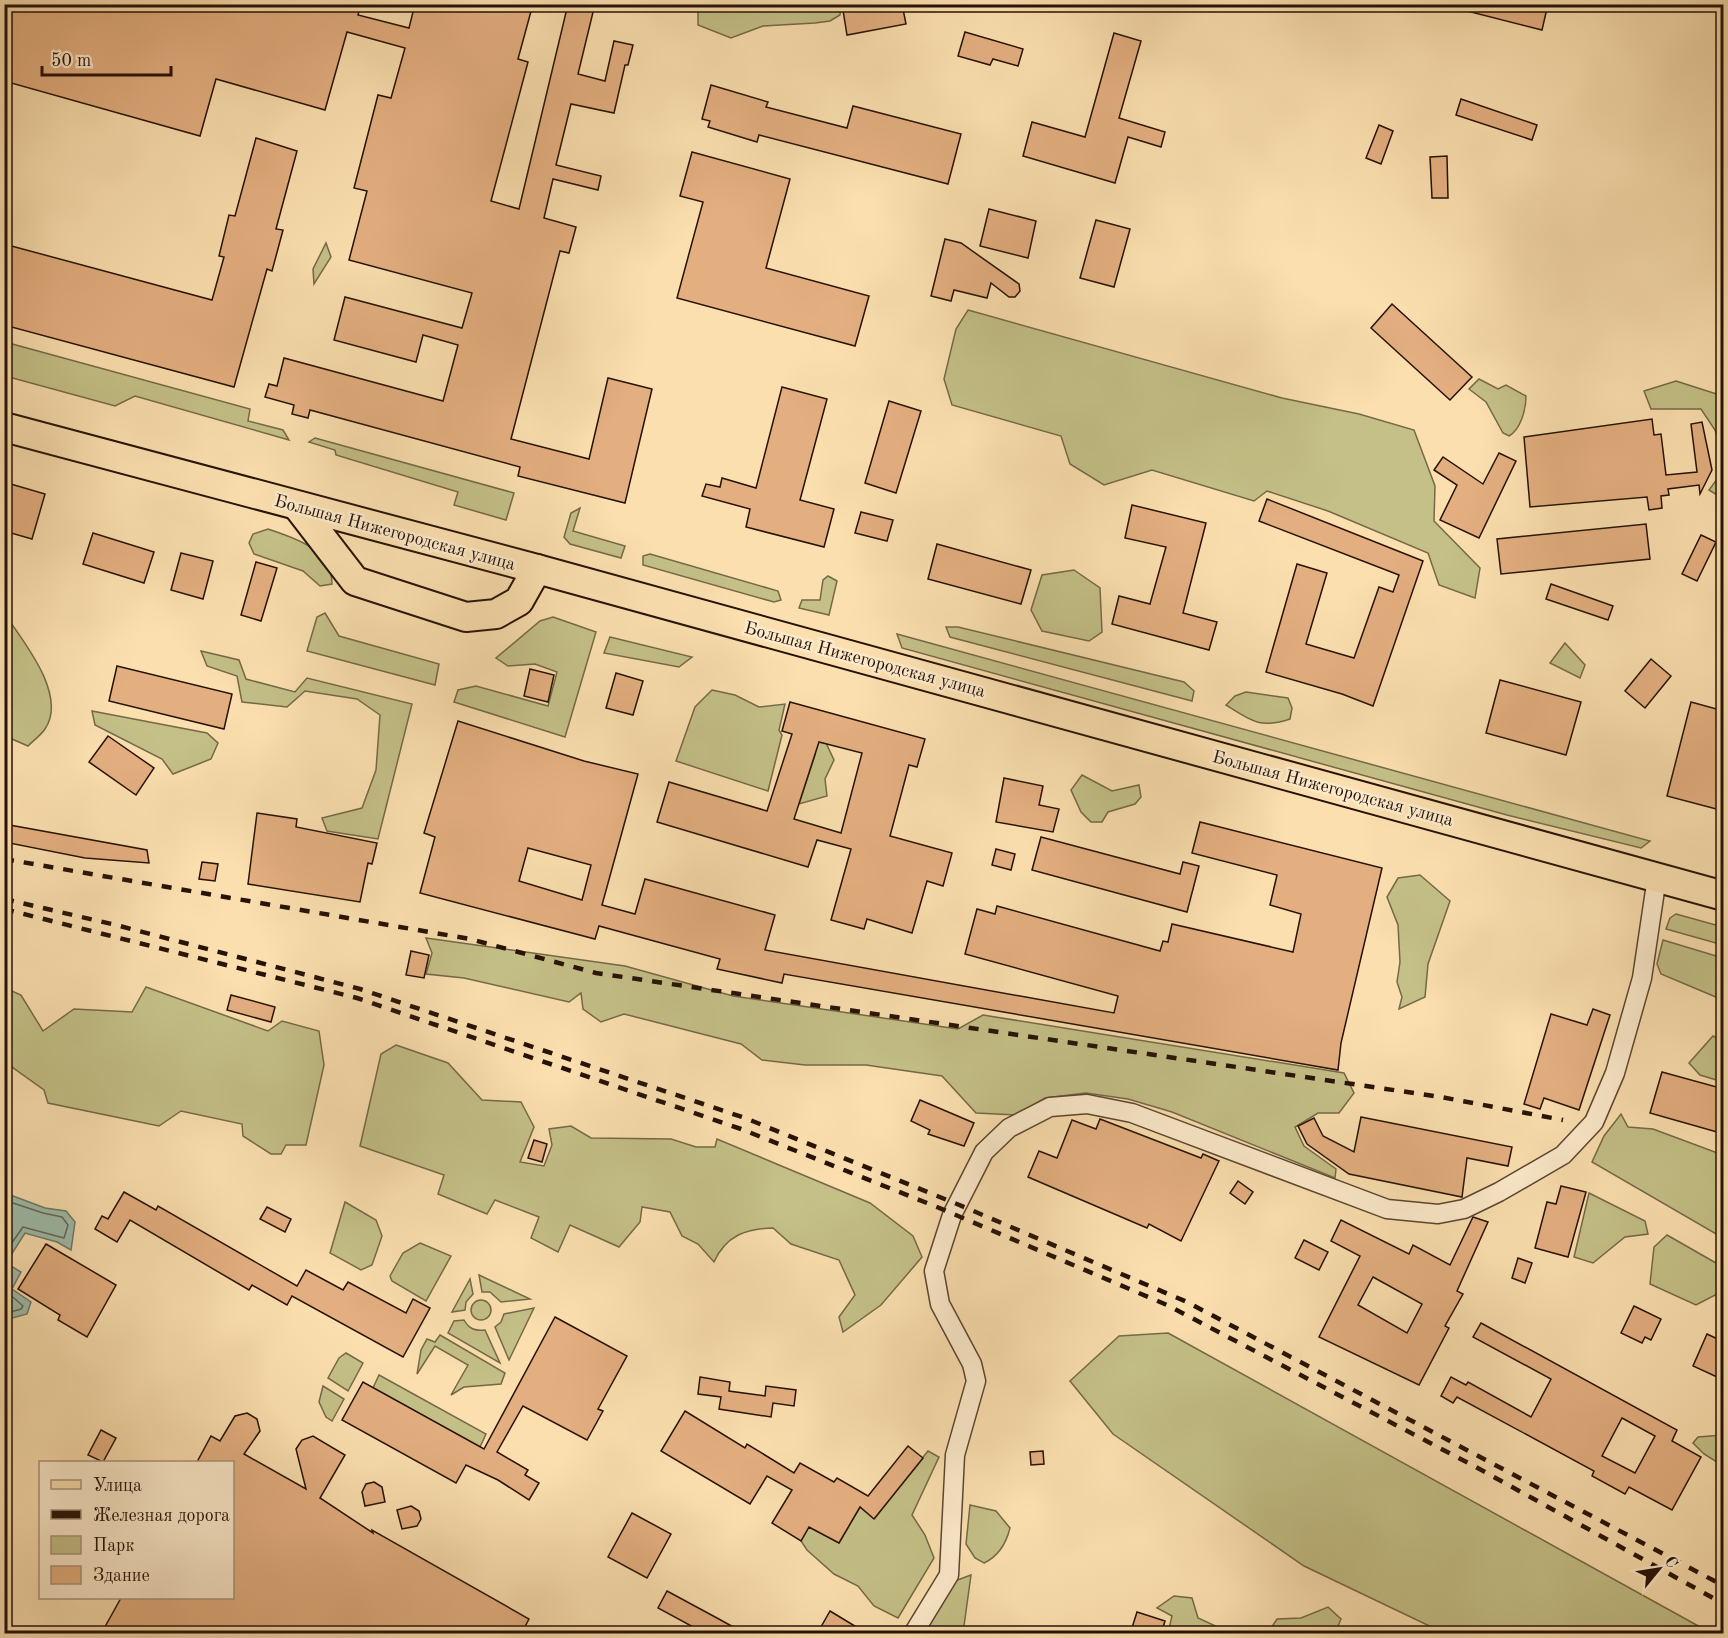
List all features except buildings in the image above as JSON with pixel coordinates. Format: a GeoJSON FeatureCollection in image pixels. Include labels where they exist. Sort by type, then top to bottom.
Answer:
{"type":"FeatureCollection","features":[{"type":"Feature","properties":{"kind":"main road","name":"Большая Нижегородская улица"},"geometry":{"type":"LineString","coordinates":[[4,427],[537,569],[1724,896]]}},
{"type":"Feature","properties":{"kind":"main road"},"geometry":{"type":"LineString","coordinates":[[298,507],[355,581],[466,617],[496,614],[519,601],[537,569]]}},
{"type":"Feature","properties":{"kind":"street"},"geometry":{"type":"LineString","coordinates":[[914,1634],[949,1575],[955,1455],[976,1381],[972,1364],[940,1304],[934,1271],[952,1215],[984,1152],[1009,1128],[1050,1107],[1087,1104],[1132,1113],[1387,1209],[1438,1214],[1464,1209],[1499,1192],[1563,1155],[1594,1122],[1615,1073],[1642,978],[1657,877]]}},
{"type":"Feature","properties":{"kind":"green space"},"geometry":{"type":"Polygon","coordinates":[[[704,5],[841,5],[840,15],[830,21],[763,26],[731,38],[698,25],[698,9],[704,5]]]}},
{"type":"Feature","properties":{"kind":"green space"},"geometry":{"type":"Polygon","coordinates":[[[326,243],[331,257],[314,284],[313,269],[326,243]]]}},
{"type":"Feature","properties":{"kind":"green space"},"geometry":{"type":"Polygon","coordinates":[[[968,310],[1282,398],[1359,414],[1414,430],[1435,486],[1434,521],[1480,568],[1475,598],[1439,585],[1428,553],[1328,511],[1267,491],[1254,501],[1152,470],[1104,485],[1070,464],[1061,436],[952,405],[944,379],[956,329],[968,310]]]}},
{"type":"Feature","properties":{"kind":"green space"},"geometry":{"type":"Polygon","coordinates":[[[5,342],[250,409],[248,421],[283,430],[289,440],[135,396],[115,406],[5,376],[5,342]]]}},
{"type":"Feature","properties":{"kind":"green space"},"geometry":{"type":"Polygon","coordinates":[[[1479,379],[1498,389],[1506,385],[1526,396],[1522,418],[1517,429],[1509,436],[1503,433],[1486,402],[1469,389],[1479,379]]]}},
{"type":"Feature","properties":{"kind":"green space"},"geometry":{"type":"Polygon","coordinates":[[[1676,381],[1723,396],[1723,455],[1715,430],[1701,409],[1651,409],[1644,391],[1676,381]]]}},
{"type":"Feature","properties":{"kind":"green space"},"geometry":{"type":"Polygon","coordinates":[[[315,438],[514,493],[506,520],[454,505],[458,492],[336,455],[335,450],[309,442],[315,438]]]}},
{"type":"Feature","properties":{"kind":"green space"},"geometry":{"type":"Polygon","coordinates":[[[1723,471],[1723,496],[1720,497],[1709,490],[1723,471]]]}},
{"type":"Feature","properties":{"kind":"green space"},"geometry":{"type":"Polygon","coordinates":[[[580,508],[573,531],[625,546],[621,558],[570,544],[564,537],[571,513],[580,508]]]}},
{"type":"Feature","properties":{"kind":"green space"},"geometry":{"type":"Polygon","coordinates":[[[268,529],[300,541],[319,554],[326,562],[332,584],[320,586],[303,571],[254,554],[249,543],[253,534],[268,529]]]}},
{"type":"Feature","properties":{"kind":"green space"},"geometry":{"type":"Polygon","coordinates":[[[650,554],[778,591],[781,600],[774,602],[643,565],[643,556],[650,554]]]}},
{"type":"Feature","properties":{"kind":"green space"},"geometry":{"type":"Polygon","coordinates":[[[1074,570],[1100,588],[1102,632],[1089,641],[1042,631],[1031,610],[1042,575],[1074,570]]]}},
{"type":"Feature","properties":{"kind":"green space"},"geometry":{"type":"Polygon","coordinates":[[[828,576],[837,581],[829,615],[799,608],[802,600],[820,600],[823,580],[828,576]]]}},
{"type":"Feature","properties":{"kind":"green space"},"geometry":{"type":"Polygon","coordinates":[[[4,613],[40,669],[51,700],[51,715],[45,729],[28,746],[5,736],[4,613]]]}},
{"type":"Feature","properties":{"kind":"green space"},"geometry":{"type":"Polygon","coordinates":[[[325,613],[339,636],[439,664],[435,685],[307,651],[317,617],[325,613]]]}},
{"type":"Feature","properties":{"kind":"green space"},"geometry":{"type":"Polygon","coordinates":[[[553,617],[596,632],[565,737],[454,702],[458,690],[476,686],[548,706],[557,672],[535,664],[508,666],[496,658],[540,621],[553,617]]]}},
{"type":"Feature","properties":{"kind":"green space"},"geometry":{"type":"Polygon","coordinates":[[[946,627],[958,627],[1184,682],[1194,691],[1192,701],[950,637],[946,627]]]}},
{"type":"Feature","properties":{"kind":"green space"},"geometry":{"type":"Polygon","coordinates":[[[897,634],[1650,841],[1641,848],[1507,815],[902,648],[897,634]]]}},
{"type":"Feature","properties":{"kind":"green space"},"geometry":{"type":"Polygon","coordinates":[[[610,637],[692,657],[679,667],[604,653],[610,637]]]}},
{"type":"Feature","properties":{"kind":"green space"},"geometry":{"type":"Polygon","coordinates":[[[1565,643],[1585,665],[1580,678],[1550,663],[1565,643]]]}},
{"type":"Feature","properties":{"kind":"green space"},"geometry":{"type":"Polygon","coordinates":[[[201,651],[239,660],[246,679],[295,692],[307,678],[412,704],[378,839],[327,831],[322,818],[362,808],[376,770],[380,715],[357,699],[305,691],[287,707],[242,702],[237,676],[207,666],[201,651]]]}},
{"type":"Feature","properties":{"kind":"green space"},"geometry":{"type":"Polygon","coordinates":[[[712,690],[735,695],[759,707],[785,704],[779,730],[782,735],[768,791],[676,761],[695,707],[712,690]]]}},
{"type":"Feature","properties":{"kind":"green space"},"geometry":{"type":"Polygon","coordinates":[[[1246,692],[1288,698],[1292,708],[1290,719],[1271,723],[1256,722],[1226,705],[1235,696],[1246,692]]]}},
{"type":"Feature","properties":{"kind":"green space"},"geometry":{"type":"Polygon","coordinates":[[[92,711],[207,733],[218,743],[211,759],[173,774],[162,759],[95,725],[92,711]]]}},
{"type":"Feature","properties":{"kind":"green space"},"geometry":{"type":"Polygon","coordinates":[[[802,737],[826,743],[834,760],[825,779],[827,796],[799,804],[815,755],[797,748],[802,737]]]}},
{"type":"Feature","properties":{"kind":"green space"},"geometry":{"type":"Polygon","coordinates":[[[1082,775],[1112,791],[1139,785],[1141,797],[1135,804],[1108,812],[1102,822],[1091,822],[1081,812],[1071,790],[1082,775]]]}},
{"type":"Feature","properties":{"kind":"green space"},"geometry":{"type":"Polygon","coordinates":[[[1420,875],[1450,901],[1428,964],[1425,997],[1399,1009],[1402,997],[1397,982],[1400,962],[1398,925],[1387,897],[1398,878],[1420,875]]]}},
{"type":"Feature","properties":{"kind":"green space"},"geometry":{"type":"Polygon","coordinates":[[[1676,914],[1723,927],[1723,945],[1666,929],[1670,918],[1676,914]]]}},
{"type":"Feature","properties":{"kind":"green space"},"geometry":{"type":"Polygon","coordinates":[[[426,938],[625,966],[733,996],[958,1029],[983,1015],[1344,1073],[1354,1093],[1339,1113],[1318,1113],[1295,1127],[1304,1146],[1336,1169],[1335,1178],[1172,1112],[1128,1099],[1086,1093],[1045,1098],[1016,1115],[976,1113],[942,1076],[866,1065],[805,1065],[762,1060],[741,1044],[624,1014],[601,1022],[583,1009],[581,993],[569,1002],[464,978],[426,974],[432,953],[426,938]]]}},
{"type":"Feature","properties":{"kind":"green space"},"geometry":{"type":"Polygon","coordinates":[[[1663,940],[1723,958],[1723,1000],[1661,974],[1657,964],[1663,940]]]}},
{"type":"Feature","properties":{"kind":"green space"},"geometry":{"type":"Polygon","coordinates":[[[146,987],[268,1031],[282,1021],[319,1031],[324,1065],[306,1145],[286,1145],[281,1154],[271,1154],[243,1136],[242,1124],[181,1111],[159,1126],[48,1103],[44,1090],[5,1062],[5,988],[21,995],[43,1031],[74,1009],[132,1012],[146,987]]]}},
{"type":"Feature","properties":{"kind":"green space"},"geometry":{"type":"Polygon","coordinates":[[[1713,1036],[1723,1041],[1723,1082],[1700,1075],[1689,1063],[1713,1036]]]}},
{"type":"Feature","properties":{"kind":"green space"},"geometry":{"type":"Polygon","coordinates":[[[396,1045],[448,1063],[482,1100],[521,1102],[534,1127],[520,1162],[544,1166],[552,1145],[549,1129],[571,1126],[591,1138],[671,1139],[696,1147],[715,1147],[717,1139],[870,1203],[913,1236],[922,1257],[881,1305],[843,1332],[839,1317],[855,1295],[839,1260],[791,1244],[773,1228],[738,1235],[724,1245],[714,1262],[698,1244],[682,1236],[670,1212],[642,1207],[640,1222],[619,1247],[570,1225],[558,1252],[531,1238],[539,1217],[495,1200],[487,1214],[438,1194],[444,1175],[360,1146],[381,1054],[396,1045]]]}},
{"type":"Feature","properties":{"kind":"green space"},"geometry":{"type":"Polygon","coordinates":[[[1621,1114],[1628,1127],[1653,1129],[1723,1155],[1723,1238],[1592,1162],[1604,1136],[1621,1114]]]}},
{"type":"Feature","properties":{"kind":"green space"},"geometry":{"type":"Polygon","coordinates":[[[1589,1193],[1645,1221],[1648,1234],[1625,1237],[1593,1263],[1574,1257],[1589,1193]]]}},
{"type":"Feature","properties":{"kind":"green space"},"geometry":{"type":"Polygon","coordinates":[[[345,1202],[376,1220],[382,1236],[372,1265],[361,1270],[330,1253],[345,1202]]]}},
{"type":"Feature","properties":{"kind":"green space"},"geometry":{"type":"Polygon","coordinates":[[[1667,1235],[1723,1267],[1723,1291],[1696,1305],[1650,1284],[1654,1247],[1667,1235]]]}},
{"type":"Feature","properties":{"kind":"green space"},"geometry":{"type":"Polygon","coordinates":[[[420,1243],[451,1256],[426,1301],[392,1281],[390,1276],[403,1253],[420,1243]]]}},
{"type":"Feature","properties":{"kind":"green space"},"geometry":{"type":"Polygon","coordinates":[[[479,1275],[530,1299],[501,1302],[490,1292],[482,1292],[479,1275]]]}},
{"type":"Feature","properties":{"kind":"green space"},"geometry":{"type":"Polygon","coordinates":[[[470,1279],[473,1294],[466,1302],[465,1310],[452,1312],[470,1279]]]}},
{"type":"Feature","properties":{"kind":"green space"},"geometry":{"type":"Polygon","coordinates":[[[477,1300],[485,1300],[491,1306],[491,1314],[485,1320],[477,1320],[471,1314],[471,1306],[477,1300]]]}},
{"type":"Feature","properties":{"kind":"green space"},"geometry":{"type":"Polygon","coordinates":[[[534,1308],[509,1360],[495,1327],[501,1322],[504,1314],[534,1308]]]}},
{"type":"Feature","properties":{"kind":"green space"},"geometry":{"type":"Polygon","coordinates":[[[464,1320],[473,1329],[485,1330],[500,1363],[448,1333],[454,1321],[464,1320]]]}},
{"type":"Feature","properties":{"kind":"green space"},"geometry":{"type":"Polygon","coordinates":[[[1168,1333],[1711,1633],[1444,1633],[1304,1566],[1113,1434],[1070,1381],[1119,1336],[1168,1333]]]}},
{"type":"Feature","properties":{"kind":"green space"},"geometry":{"type":"Polygon","coordinates":[[[440,1335],[505,1373],[501,1384],[464,1387],[451,1395],[468,1365],[435,1346],[417,1374],[421,1350],[427,1339],[435,1342],[440,1335]]]}},
{"type":"Feature","properties":{"kind":"green space"},"geometry":{"type":"Polygon","coordinates":[[[346,1353],[363,1363],[348,1391],[328,1378],[339,1358],[346,1353]]]}},
{"type":"Feature","properties":{"kind":"green space"},"geometry":{"type":"Polygon","coordinates":[[[379,1375],[486,1434],[480,1447],[373,1388],[379,1375]]]}},
{"type":"Feature","properties":{"kind":"green space"},"geometry":{"type":"Polygon","coordinates":[[[323,1386],[344,1399],[332,1421],[326,1417],[319,1402],[323,1386]]]}},
{"type":"Feature","properties":{"kind":"green space"},"geometry":{"type":"Polygon","coordinates":[[[1723,1435],[1723,1466],[1704,1454],[1693,1443],[1698,1437],[1723,1435]]]}},
{"type":"Feature","properties":{"kind":"green space"},"geometry":{"type":"Polygon","coordinates":[[[928,1451],[939,1457],[912,1515],[925,1535],[934,1558],[898,1618],[874,1606],[858,1586],[834,1574],[807,1550],[801,1541],[809,1527],[839,1543],[860,1507],[875,1518],[928,1451]]]}},
{"type":"Feature","properties":{"kind":"green space"},"geometry":{"type":"Polygon","coordinates":[[[970,1505],[996,1511],[1010,1528],[1001,1549],[984,1563],[975,1558],[966,1544],[970,1505]]]}},
{"type":"Feature","properties":{"kind":"green space"},"geometry":{"type":"Polygon","coordinates":[[[971,1575],[963,1633],[924,1634],[952,1582],[971,1575]]]}},
{"type":"Feature","properties":{"kind":"green space"},"geometry":{"type":"Polygon","coordinates":[[[1174,1596],[1192,1598],[1198,1618],[1224,1630],[1244,1633],[1168,1633],[1172,1616],[1157,1608],[1174,1596]]]}},
{"type":"Feature","properties":{"kind":"green space"},"geometry":{"type":"Polygon","coordinates":[[[1328,1607],[1341,1619],[1335,1633],[1268,1633],[1277,1619],[1301,1618],[1328,1607]]]}},
{"type":"Feature","properties":{"kind":"water"},"geometry":{"type":"Polygon","coordinates":[[[5,1193],[45,1208],[66,1211],[75,1222],[71,1250],[57,1242],[25,1233],[6,1263],[21,1272],[12,1289],[31,1302],[27,1314],[5,1320],[5,1193]]]}},
{"type":"Feature","properties":{"kind":"railway"},"geometry":{"type":"LineString","coordinates":[[4,859],[470,939],[596,973],[1441,1097],[1563,1120]]}},
{"type":"Feature","properties":{"kind":"railway"},"geometry":{"type":"LineString","coordinates":[[4,899],[116,925],[360,989],[745,1118],[957,1204],[1187,1302],[1724,1586]]}},
{"type":"Feature","properties":{"kind":"railway"},"geometry":{"type":"LineString","coordinates":[[4,909],[357,998],[741,1129],[937,1207],[1167,1305],[1474,1466],[1724,1604]]}}]}
